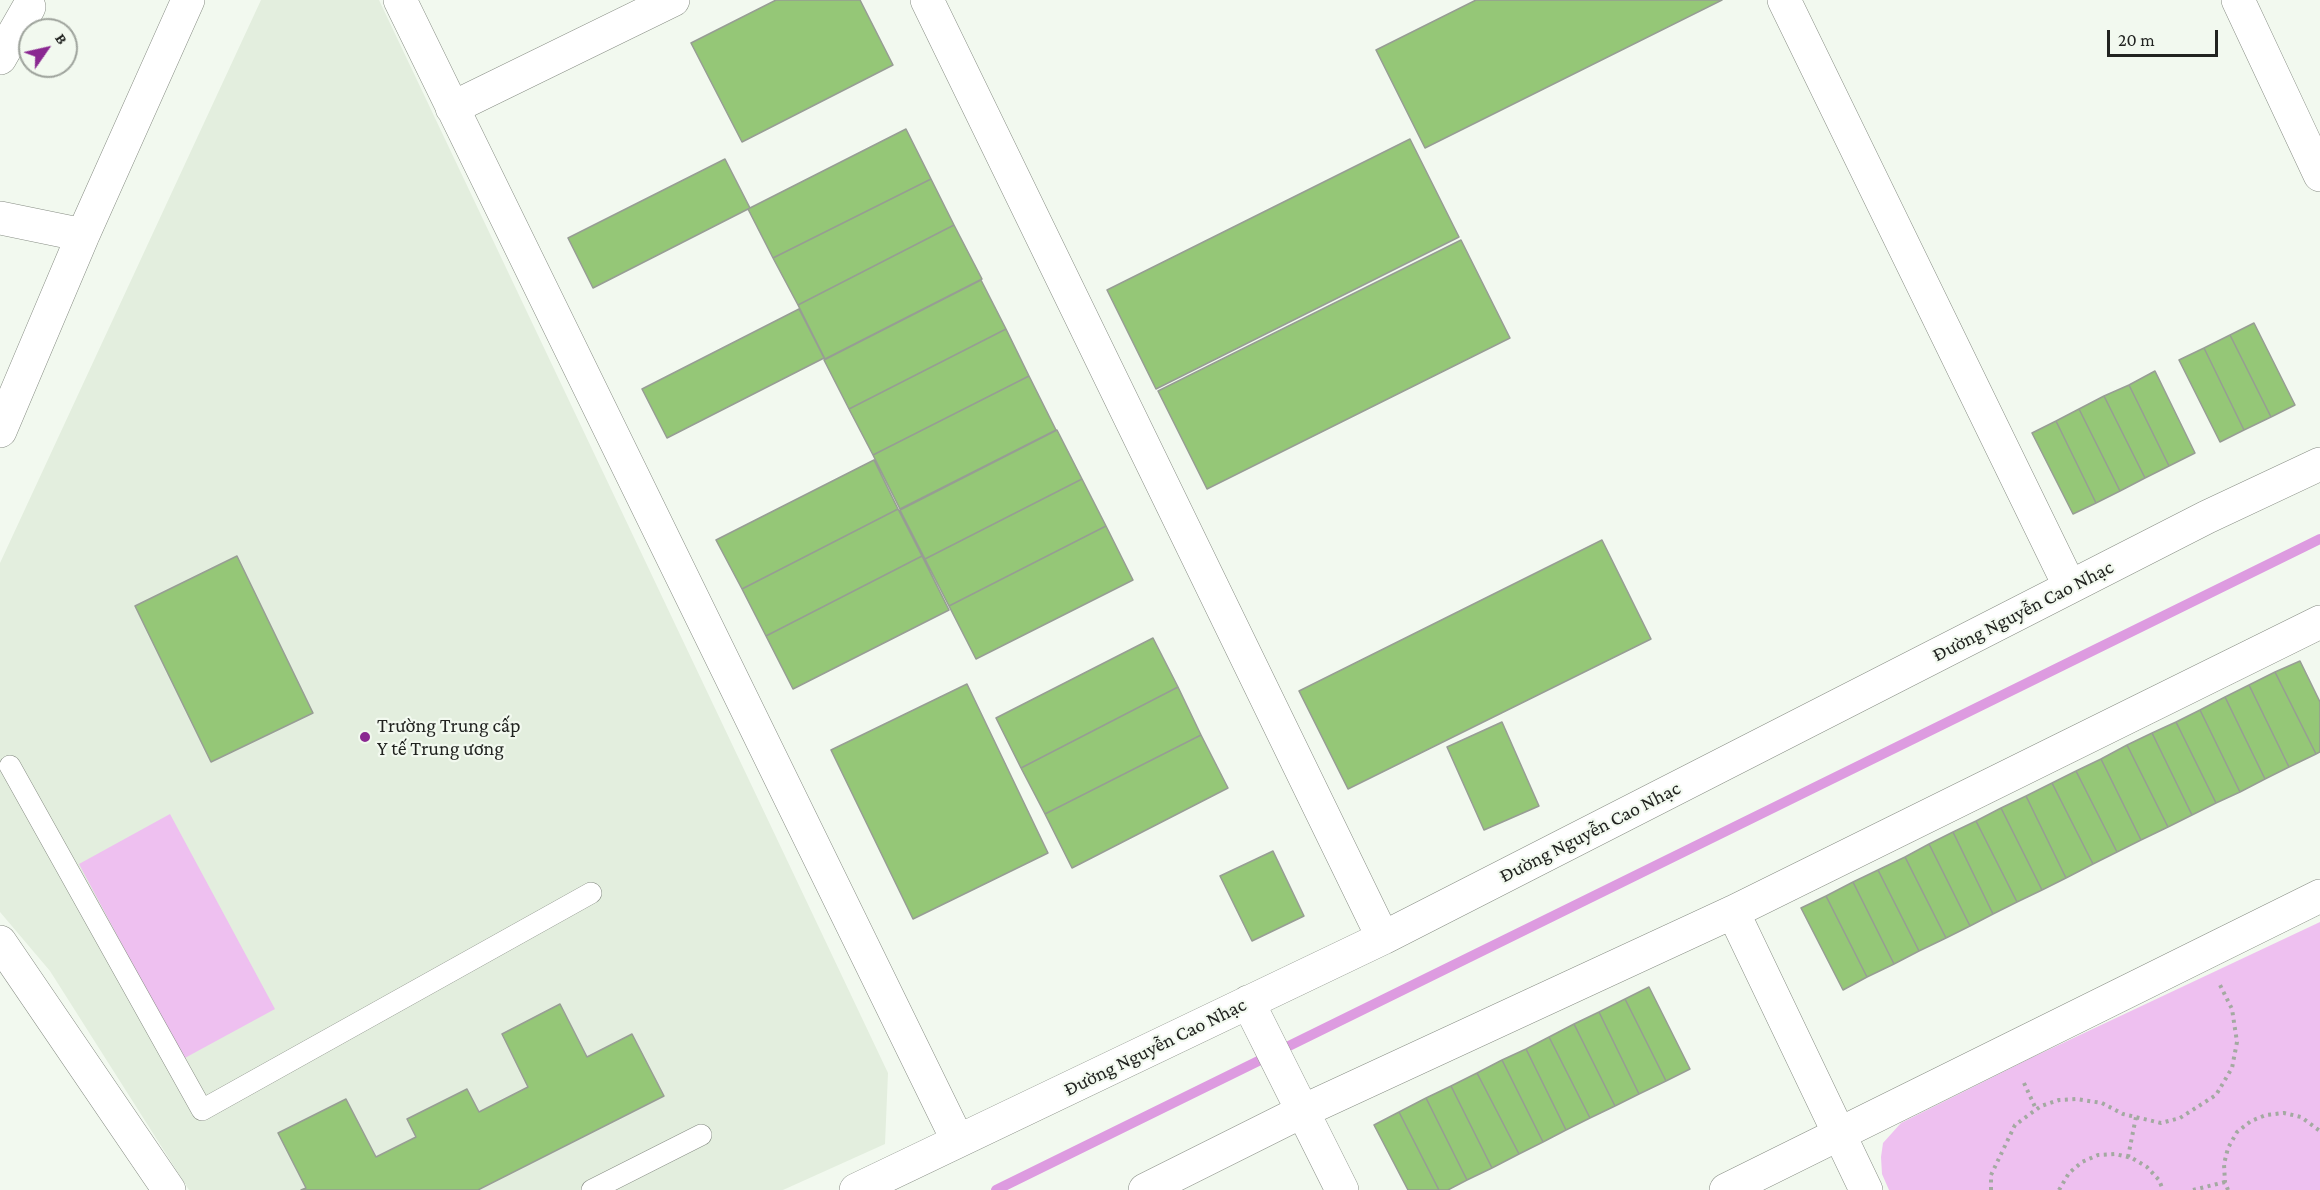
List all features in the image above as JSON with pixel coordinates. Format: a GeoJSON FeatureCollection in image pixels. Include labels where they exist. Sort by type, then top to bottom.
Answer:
{"type":"FeatureCollection","features":[{"type":"Feature","properties":{"kind":"street"},"geometry":{"type":"LineString","coordinates":[[0,431],[83,235],[188,0]]}},
{"type":"Feature","properties":{"kind":"street"},"geometry":{"type":"LineString","coordinates":[[400,0],[958,1141]]}},
{"type":"Feature","properties":{"kind":"street"},"geometry":{"type":"LineString","coordinates":[[452,108],[673,0]]}},
{"type":"Feature","properties":{"kind":"street"},"geometry":{"type":"LineString","coordinates":[[927,0],[1383,938]]}},
{"type":"Feature","properties":{"kind":"street"},"geometry":{"type":"LineString","coordinates":[[1784,0],[2070,587]]}},
{"type":"Feature","properties":{"kind":"street"},"geometry":{"type":"LineString","coordinates":[[2238,0],[2320,175]]}},
{"type":"Feature","properties":{"kind":"street"},"geometry":{"type":"LineString","coordinates":[[0,58],[29,7]]}},
{"type":"Feature","properties":{"kind":"street"},"geometry":{"type":"LineString","coordinates":[[0,218],[83,235]]}},
{"type":"Feature","properties":{"kind":"street","name":"Đường Nguyễn Cao Nhạc"},"geometry":{"type":"LineString","coordinates":[[856,1190],[958,1141],[1254,1015],[1383,938],[2207,517],[2320,464]]}},
{"type":"Feature","properties":{"kind":"street"},"geometry":{"type":"LineString","coordinates":[[1145,1190],[1300,1106],[1733,912],[2320,622]]}},
{"type":"Feature","properties":{"kind":"street"},"geometry":{"type":"LineString","coordinates":[[1726,1190],[2320,896]]}},
{"type":"Feature","properties":{"kind":"street"},"geometry":{"type":"LineString","coordinates":[[1733,912],[1866,1190]]}},
{"type":"Feature","properties":{"kind":"street"},"geometry":{"type":"LineString","coordinates":[[0,942],[169,1190]]}},
{"type":"Feature","properties":{"kind":"street"},"geometry":{"type":"LineString","coordinates":[[1254,1015],[1342,1190]]}},
{"type":"Feature","properties":{"kind":"lane"},"geometry":{"type":"LineString","coordinates":[[10,766],[202,1110],[591,893]]}},
{"type":"Feature","properties":{"kind":"lane"},"geometry":{"type":"LineString","coordinates":[[592,1190],[701,1135]]}},
{"type":"Feature","properties":{"kind":"path"},"geometry":{"type":"LineString","coordinates":[[1992,1190],[1990,1175],[2005,1143],[2015,1125],[2036,1109],[2059,1100],[2076,1099],[2102,1103],[2136,1118],[2162,1123],[2180,1118],[2216,1095],[2232,1068],[2237,1042],[2232,1009],[2218,982]]}},
{"type":"Feature","properties":{"kind":"path"},"geometry":{"type":"LineString","coordinates":[[2022,1079],[2036,1109]]}},
{"type":"Feature","properties":{"kind":"path"},"geometry":{"type":"LineString","coordinates":[[2228,1190],[2224,1164],[2228,1148],[2237,1132],[2251,1121],[2266,1115],[2284,1113],[2301,1117],[2320,1131]]}},
{"type":"Feature","properties":{"kind":"path"},"geometry":{"type":"LineString","coordinates":[[2128,1157],[2136,1118]]}},
{"type":"Feature","properties":{"kind":"path"},"geometry":{"type":"LineString","coordinates":[[2059,1190],[2069,1173],[2082,1162],[2098,1155],[2115,1154],[2128,1157],[2147,1167],[2159,1180],[2163,1190]]}},
{"type":"Feature","properties":{"kind":"path"},"geometry":{"type":"LineString","coordinates":[[2193,1190],[2225,1182]]}},
{"type":"Feature","properties":{"kind":"shaded area","name":"Trường Trung cấp Y tế Trung ương"},"geometry":{"type":"Polygon","coordinates":[[[261,0],[379,0],[888,1073],[885,1144],[783,1190],[189,1190],[50,971],[0,912],[0,563],[261,0]]]}},
{"type":"Feature","properties":{"kind":"shaded area"},"geometry":{"type":"Polygon","coordinates":[[[170,814],[275,1009],[183,1059],[79,864],[170,814]]]}},
{"type":"Feature","properties":{"kind":"shaded area"},"geometry":{"type":"Polygon","coordinates":[[[2320,922],[2320,1190],[1889,1190],[1882,1174],[1883,1143],[1901,1123],[2031,1058],[2320,922]]]}},
{"type":"Feature","properties":{"kind":"building"},"geometry":{"type":"Polygon","coordinates":[[[776,0],[860,0],[893,65],[742,142],[691,43],[776,0]]]}},
{"type":"Feature","properties":{"kind":"building"},"geometry":{"type":"Polygon","coordinates":[[[1476,0],[1722,0],[1425,148],[1376,50],[1476,0]]]}},
{"type":"Feature","properties":{"kind":"building"},"geometry":{"type":"Polygon","coordinates":[[[906,129],[931,179],[773,258],[748,209],[906,129]]]}},
{"type":"Feature","properties":{"kind":"building"},"geometry":{"type":"Polygon","coordinates":[[[1410,139],[1459,237],[1156,389],[1107,290],[1410,139]]]}},
{"type":"Feature","properties":{"kind":"building"},"geometry":{"type":"Polygon","coordinates":[[[725,159],[750,208],[593,288],[568,238],[725,159]]]}},
{"type":"Feature","properties":{"kind":"building"},"geometry":{"type":"Polygon","coordinates":[[[931,179],[954,225],[798,305],[773,258],[931,179]]]}},
{"type":"Feature","properties":{"kind":"building"},"geometry":{"type":"Polygon","coordinates":[[[954,225],[982,279],[825,359],[798,305],[954,225]]]}},
{"type":"Feature","properties":{"kind":"building"},"geometry":{"type":"Polygon","coordinates":[[[1461,240],[1510,338],[1207,489],[1158,391],[1461,240]]]}},
{"type":"Feature","properties":{"kind":"building"},"geometry":{"type":"Polygon","coordinates":[[[981,280],[1006,329],[849,409],[824,360],[981,280]]]}},
{"type":"Feature","properties":{"kind":"building"},"geometry":{"type":"Polygon","coordinates":[[[799,309],[824,358],[667,438],[642,389],[799,309]]]}},
{"type":"Feature","properties":{"kind":"building"},"geometry":{"type":"Polygon","coordinates":[[[2254,323],[2295,405],[2271,417],[2230,335],[2254,323]]]}},
{"type":"Feature","properties":{"kind":"building"},"geometry":{"type":"Polygon","coordinates":[[[1006,329],[1029,376],[873,455],[849,409],[1006,329]]]}},
{"type":"Feature","properties":{"kind":"building"},"geometry":{"type":"Polygon","coordinates":[[[2230,335],[2271,417],[2244,430],[2204,348],[2230,335]]]}},
{"type":"Feature","properties":{"kind":"building"},"geometry":{"type":"Polygon","coordinates":[[[2204,348],[2244,430],[2220,442],[2179,360],[2204,348]]]}},
{"type":"Feature","properties":{"kind":"building"},"geometry":{"type":"Polygon","coordinates":[[[2155,371],[2195,453],[2169,466],[2129,385],[2155,371]]]}},
{"type":"Feature","properties":{"kind":"building"},"geometry":{"type":"Polygon","coordinates":[[[1029,376],[1056,430],[900,509],[873,455],[1029,376]]]}},
{"type":"Feature","properties":{"kind":"building"},"geometry":{"type":"Polygon","coordinates":[[[2129,385],[2169,466],[2145,478],[2104,396],[2129,385]]]}},
{"type":"Feature","properties":{"kind":"building"},"geometry":{"type":"Polygon","coordinates":[[[2104,396],[2145,478],[2120,491],[2079,409],[2104,396]]]}},
{"type":"Feature","properties":{"kind":"building"},"geometry":{"type":"Polygon","coordinates":[[[2079,409],[2120,491],[2096,503],[2056,421],[2079,409]]]}},
{"type":"Feature","properties":{"kind":"building"},"geometry":{"type":"Polygon","coordinates":[[[2056,421],[2096,503],[2073,514],[2032,433],[2056,421]]]}},
{"type":"Feature","properties":{"kind":"building"},"geometry":{"type":"Polygon","coordinates":[[[1057,430],[1082,479],[925,559],[900,510],[1057,430]]]}},
{"type":"Feature","properties":{"kind":"building"},"geometry":{"type":"Polygon","coordinates":[[[874,460],[898,509],[742,589],[716,540],[874,460]]]}},
{"type":"Feature","properties":{"kind":"building"},"geometry":{"type":"Polygon","coordinates":[[[1082,479],[1106,526],[949,606],[925,559],[1082,479]]]}},
{"type":"Feature","properties":{"kind":"building"},"geometry":{"type":"Polygon","coordinates":[[[898,509],[922,556],[766,636],[742,589],[898,509]]]}},
{"type":"Feature","properties":{"kind":"building"},"geometry":{"type":"Polygon","coordinates":[[[1106,526],[1133,580],[976,659],[949,606],[1106,526]]]}},
{"type":"Feature","properties":{"kind":"building"},"geometry":{"type":"Polygon","coordinates":[[[1602,540],[1651,639],[1348,789],[1299,691],[1602,540]]]}},
{"type":"Feature","properties":{"kind":"building"},"geometry":{"type":"Polygon","coordinates":[[[237,556],[313,713],[211,762],[135,606],[237,556]]]}},
{"type":"Feature","properties":{"kind":"building"},"geometry":{"type":"Polygon","coordinates":[[[922,556],[949,610],[793,689],[766,636],[922,556]]]}},
{"type":"Feature","properties":{"kind":"building"},"geometry":{"type":"Polygon","coordinates":[[[1153,638],[1178,687],[1021,768],[996,718],[1153,638]]]}},
{"type":"Feature","properties":{"kind":"building"},"geometry":{"type":"Polygon","coordinates":[[[2300,661],[2320,702],[2320,752],[2316,754],[2275,672],[2300,661]]]}},
{"type":"Feature","properties":{"kind":"building"},"geometry":{"type":"Polygon","coordinates":[[[2275,672],[2316,754],[2289,767],[2249,685],[2275,672]]]}},
{"type":"Feature","properties":{"kind":"building"},"geometry":{"type":"Polygon","coordinates":[[[967,684],[1048,853],[913,919],[831,750],[967,684]]]}},
{"type":"Feature","properties":{"kind":"building"},"geometry":{"type":"Polygon","coordinates":[[[2249,685],[2289,767],[2265,779],[2225,697],[2249,685]]]}},
{"type":"Feature","properties":{"kind":"building"},"geometry":{"type":"Polygon","coordinates":[[[1178,687],[1201,735],[1045,814],[1021,768],[1178,687]]]}},
{"type":"Feature","properties":{"kind":"building"},"geometry":{"type":"Polygon","coordinates":[[[2225,697],[2265,779],[2240,792],[2200,710],[2225,697]]]}},
{"type":"Feature","properties":{"kind":"building"},"geometry":{"type":"Polygon","coordinates":[[[2200,710],[2240,792],[2216,803],[2176,722],[2200,710]]]}},
{"type":"Feature","properties":{"kind":"building"},"geometry":{"type":"Polygon","coordinates":[[[1502,722],[1539,806],[1484,830],[1447,747],[1502,722]]]}},
{"type":"Feature","properties":{"kind":"building"},"geometry":{"type":"Polygon","coordinates":[[[2176,722],[2216,803],[2192,815],[2152,733],[2176,722]]]}},
{"type":"Feature","properties":{"kind":"building"},"geometry":{"type":"Polygon","coordinates":[[[2152,733],[2192,815],[2168,827],[2127,745],[2152,733]]]}},
{"type":"Feature","properties":{"kind":"building"},"geometry":{"type":"Polygon","coordinates":[[[1201,735],[1228,788],[1072,868],[1045,814],[1201,735]]]}},
{"type":"Feature","properties":{"kind":"building"},"geometry":{"type":"Polygon","coordinates":[[[2127,745],[2168,827],[2141,840],[2101,759],[2127,745]]]}},
{"type":"Feature","properties":{"kind":"building"},"geometry":{"type":"Polygon","coordinates":[[[2101,759],[2141,840],[2117,852],[2076,771],[2101,759]]]}},
{"type":"Feature","properties":{"kind":"building"},"geometry":{"type":"Polygon","coordinates":[[[2076,771],[2117,852],[2093,864],[2052,783],[2076,771]]]}},
{"type":"Feature","properties":{"kind":"building"},"geometry":{"type":"Polygon","coordinates":[[[2052,783],[2093,864],[2066,878],[2026,796],[2052,783]]]}},
{"type":"Feature","properties":{"kind":"building"},"geometry":{"type":"Polygon","coordinates":[[[2026,796],[2066,878],[2042,890],[2001,808],[2026,796]]]}},
{"type":"Feature","properties":{"kind":"building"},"geometry":{"type":"Polygon","coordinates":[[[2001,808],[2042,890],[2017,902],[1976,821],[2001,808]]]}},
{"type":"Feature","properties":{"kind":"building"},"geometry":{"type":"Polygon","coordinates":[[[1976,821],[2017,902],[1993,914],[1953,832],[1976,821]]]}},
{"type":"Feature","properties":{"kind":"building"},"geometry":{"type":"Polygon","coordinates":[[[1953,832],[1993,914],[1970,926],[1929,844],[1953,832]]]}},
{"type":"Feature","properties":{"kind":"building"},"geometry":{"type":"Polygon","coordinates":[[[1929,844],[1970,926],[1946,938],[1905,857],[1929,844]]]}},
{"type":"Feature","properties":{"kind":"building"},"geometry":{"type":"Polygon","coordinates":[[[1273,851],[1304,916],[1252,941],[1220,876],[1273,851]]]}},
{"type":"Feature","properties":{"kind":"building"},"geometry":{"type":"Polygon","coordinates":[[[1905,857],[1946,938],[1919,951],[1878,870],[1905,857]]]}},
{"type":"Feature","properties":{"kind":"building"},"geometry":{"type":"Polygon","coordinates":[[[1878,870],[1919,951],[1894,964],[1853,882],[1878,870]]]}},
{"type":"Feature","properties":{"kind":"building"},"geometry":{"type":"Polygon","coordinates":[[[1853,882],[1894,964],[1867,977],[1826,896],[1853,882]]]}},
{"type":"Feature","properties":{"kind":"building"},"geometry":{"type":"Polygon","coordinates":[[[1826,896],[1867,977],[1843,990],[1801,908],[1826,896]]]}},
{"type":"Feature","properties":{"kind":"building"},"geometry":{"type":"Polygon","coordinates":[[[1649,987],[1690,1069],[1666,1081],[1625,999],[1649,987]]]}},
{"type":"Feature","properties":{"kind":"building"},"geometry":{"type":"Polygon","coordinates":[[[1625,999],[1666,1081],[1639,1094],[1599,1012],[1625,999]]]}},
{"type":"Feature","properties":{"kind":"building"},"geometry":{"type":"Polygon","coordinates":[[[560,1004],[587,1057],[632,1034],[664,1096],[478,1190],[301,1190],[306,1188],[278,1133],[346,1099],[376,1157],[416,1137],[407,1119],[467,1089],[479,1112],[528,1087],[502,1034],[560,1004]]]}},
{"type":"Feature","properties":{"kind":"building"},"geometry":{"type":"Polygon","coordinates":[[[1599,1012],[1639,1094],[1615,1106],[1574,1024],[1599,1012]]]}},
{"type":"Feature","properties":{"kind":"building"},"geometry":{"type":"Polygon","coordinates":[[[1574,1024],[1615,1106],[1590,1118],[1549,1037],[1574,1024]]]}},
{"type":"Feature","properties":{"kind":"building"},"geometry":{"type":"Polygon","coordinates":[[[1549,1037],[1590,1118],[1566,1130],[1526,1049],[1549,1037]]]}},
{"type":"Feature","properties":{"kind":"building"},"geometry":{"type":"Polygon","coordinates":[[[1526,1049],[1566,1130],[1543,1142],[1502,1060],[1526,1049]]]}},
{"type":"Feature","properties":{"kind":"building"},"geometry":{"type":"Polygon","coordinates":[[[1502,1060],[1543,1142],[1519,1154],[1477,1073],[1502,1060]]]}},
{"type":"Feature","properties":{"kind":"building"},"geometry":{"type":"Polygon","coordinates":[[[1477,1073],[1519,1154],[1492,1168],[1451,1086],[1477,1073]]]}},
{"type":"Feature","properties":{"kind":"building"},"geometry":{"type":"Polygon","coordinates":[[[1451,1086],[1492,1168],[1467,1180],[1426,1098],[1451,1086]]]}},
{"type":"Feature","properties":{"kind":"building"},"geometry":{"type":"Polygon","coordinates":[[[1426,1098],[1467,1180],[1448,1190],[1439,1190],[1399,1112],[1426,1098]]]}},
{"type":"Feature","properties":{"kind":"building"},"geometry":{"type":"Polygon","coordinates":[[[1399,1112],[1439,1190],[1408,1190],[1374,1125],[1399,1112]]]}},
{"type":"Feature","properties":{"kind":"waterway"},"geometry":{"type":"LineString","coordinates":[[996,1190],[2320,539]]}},
{"type":"Feature","properties":{"kind":"place","name":"Trường Trung cấp Y tế Trung ương"},"geometry":{"type":"Point","coordinates":[365,737]}}]}
